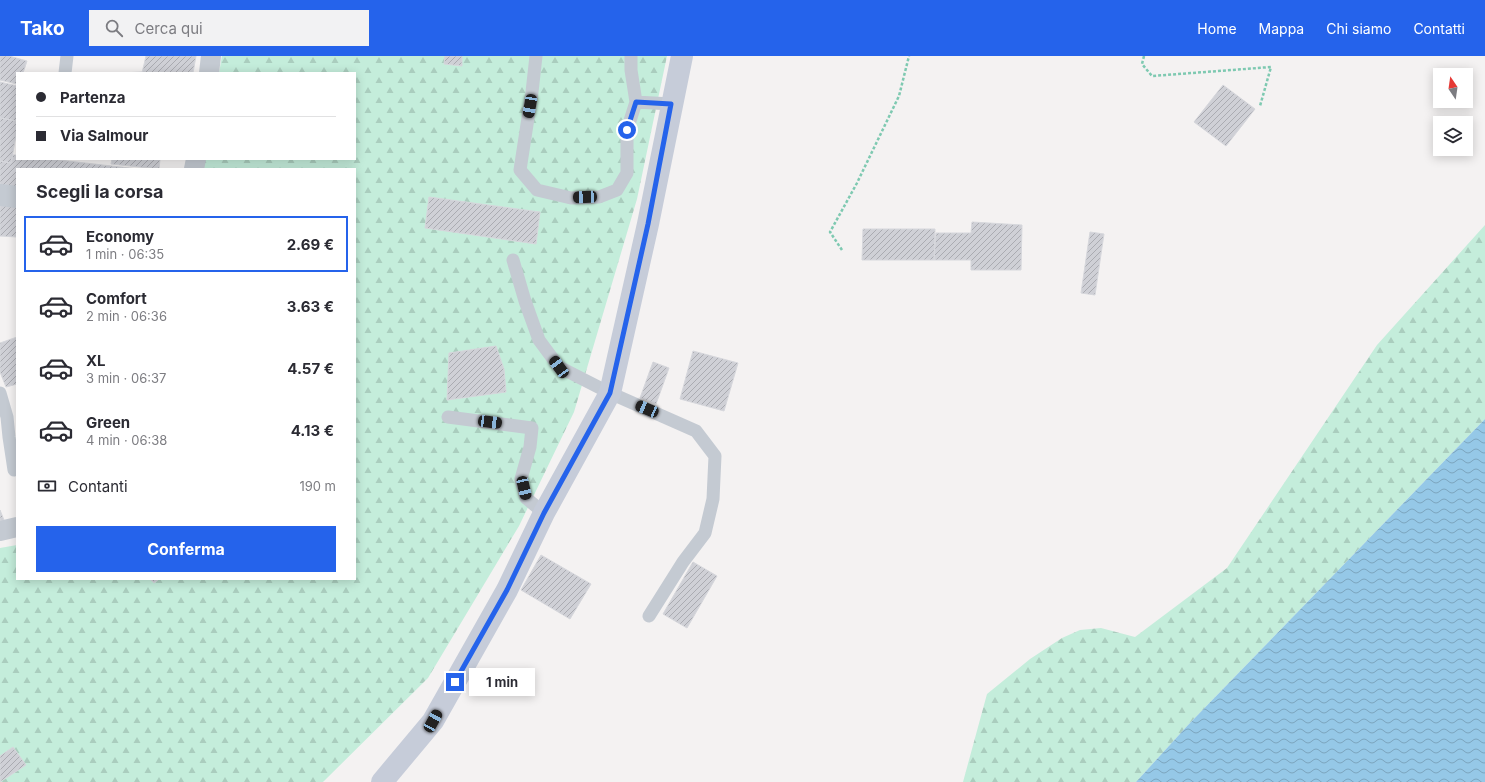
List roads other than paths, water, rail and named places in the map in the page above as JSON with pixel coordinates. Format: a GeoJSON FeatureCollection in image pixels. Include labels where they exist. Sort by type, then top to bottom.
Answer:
{"type":"FeatureCollection","features":[{"type":"Feature","properties":{"kind":"main road"},"geometry":{"type":"LineString","coordinates":[[382,782],[433,721],[507,590],[544,513],[610,393],[648,224],[671,104],[682,56]]}},
{"type":"Feature","properties":{"kind":"street"},"geometry":{"type":"LineString","coordinates":[[209,72],[211,56]]}},
{"type":"Feature","properties":{"kind":"street"},"geometry":{"type":"LineString","coordinates":[[0,195],[16,197]]}},
{"type":"Feature","properties":{"kind":"street"},"geometry":{"type":"LineString","coordinates":[[0,531],[16,527]]}},
{"type":"Feature","properties":{"kind":"lane"},"geometry":{"type":"LineString","coordinates":[[65,72],[67,56]]}},
{"type":"Feature","properties":{"kind":"lane"},"geometry":{"type":"LineString","coordinates":[[536,56],[520,170],[537,190],[571,198],[599,197],[618,190],[627,173],[627,130],[636,102],[631,70],[631,56]]}},
{"type":"Feature","properties":{"kind":"lane"},"geometry":{"type":"LineString","coordinates":[[636,102],[671,104]]}},
{"type":"Feature","properties":{"kind":"lane"},"geometry":{"type":"LineString","coordinates":[[513,260],[525,301],[539,340],[559,367],[610,393],[696,431],[715,456],[712,499],[705,533],[683,562],[649,616]]}},
{"type":"Feature","properties":{"kind":"lane"},"geometry":{"type":"LineString","coordinates":[[0,393],[7,417],[8,437],[14,470]]}},
{"type":"Feature","properties":{"kind":"lane"},"geometry":{"type":"LineString","coordinates":[[448,417],[532,428],[530,447],[521,479],[526,498],[544,513]]}},
{"type":"Feature","properties":{"kind":"water"},"geometry":{"type":"Polygon","coordinates":[[[1485,419],[1485,782],[1136,782],[1188,725],[1485,419]]]}}]}
